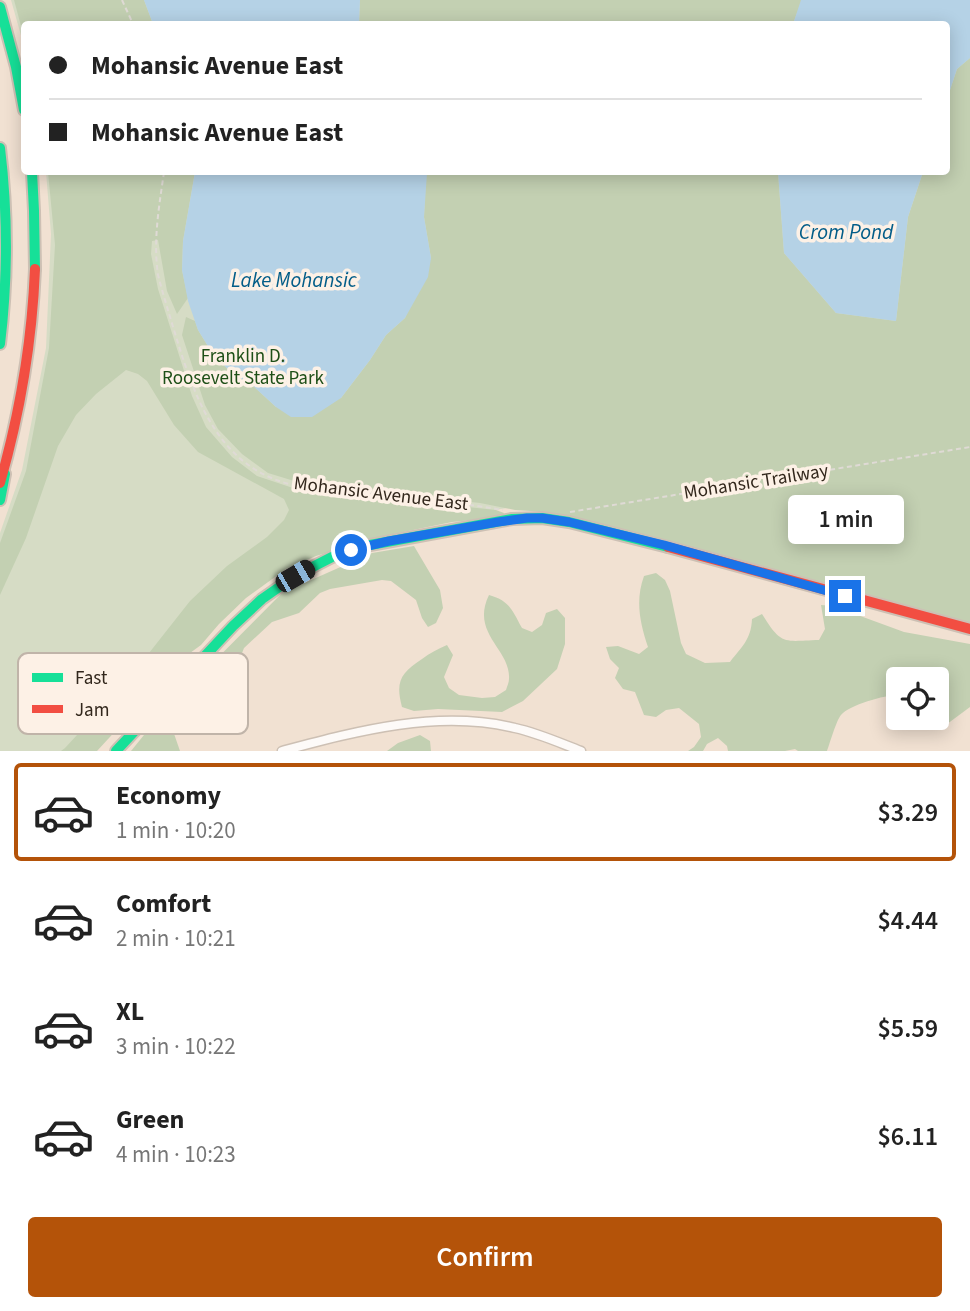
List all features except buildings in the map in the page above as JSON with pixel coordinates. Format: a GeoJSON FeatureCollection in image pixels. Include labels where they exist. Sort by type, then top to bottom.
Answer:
{"type":"FeatureCollection","features":[{"type":"Feature","properties":{"kind":"main road"},"geometry":{"type":"LineString","coordinates":[[0,7],[21,94]]}},
{"type":"Feature","properties":{"kind":"main road"},"geometry":{"type":"LineString","coordinates":[[0,148],[6,246],[0,344]]}},
{"type":"Feature","properties":{"kind":"main road"},"geometry":{"type":"LineString","coordinates":[[0,500],[24,381],[33,318],[36,256],[32,175]]}},
{"type":"Feature","properties":{"kind":"main road"},"geometry":{"type":"LineString","coordinates":[[0,483],[11,442]]}},
{"type":"Feature","properties":{"kind":"main road","name":"Mohansic Avenue East"},"geometry":{"type":"LineString","coordinates":[[208,653],[262,599],[295,576],[332,557],[370,545],[512,519],[542,518],[569,522],[681,550],[970,629]]}},
{"type":"Feature","properties":{"kind":"main road","name":"Mohansic Avenue East"},"geometry":{"type":"LineString","coordinates":[[116,751],[132,734]]}},
{"type":"Feature","properties":{"kind":"street"},"geometry":{"type":"LineString","coordinates":[[282,751],[300,749],[375,729],[440,721],[480,722],[515,728],[581,751]]}},
{"type":"Feature","properties":{"kind":"path"},"geometry":{"type":"LineString","coordinates":[[122,0],[132,21]]}},
{"type":"Feature","properties":{"kind":"path","name":"Mohansic Avenue East"},"geometry":{"type":"LineString","coordinates":[[164,175],[155,238],[158,275],[195,394],[209,423],[226,445],[255,470],[289,485],[503,510]]}},
{"type":"Feature","properties":{"kind":"path","name":"Mohansic Trailway"},"geometry":{"type":"LineString","coordinates":[[564,513],[970,447]]}},
{"type":"Feature","properties":{"kind":"green space","name":"Franklin D. Roosevelt State Park"},"geometry":{"type":"Polygon","coordinates":[[[11,0],[970,0],[970,486],[567,498],[368,531],[304,554],[251,587],[187,653],[18,653],[18,734],[108,734],[92,751],[0,751],[0,533],[22,470],[46,348],[51,234],[46,175],[950,175],[950,21],[21,21],[21,35],[11,0]]]}},
{"type":"Feature","properties":{"kind":"green space"},"geometry":{"type":"Polygon","coordinates":[[[14,0],[144,0],[152,21],[21,21],[21,26],[14,0]]]}},
{"type":"Feature","properties":{"kind":"green space"},"geometry":{"type":"Polygon","coordinates":[[[360,0],[802,0],[794,21],[359,21],[360,0]]]}},
{"type":"Feature","properties":{"kind":"green space"},"geometry":{"type":"Polygon","coordinates":[[[970,58],[970,625],[547,512],[304,484],[268,473],[242,454],[218,429],[205,405],[182,335],[186,317],[195,321],[214,356],[276,407],[341,398],[386,335],[405,318],[431,258],[424,217],[426,175],[778,175],[784,253],[836,313],[896,321],[908,217],[922,175],[950,175],[950,90],[957,69],[970,58]]]}},
{"type":"Feature","properties":{"kind":"green space"},"geometry":{"type":"Polygon","coordinates":[[[48,175],[194,175],[183,241],[182,270],[188,298],[177,314],[167,291],[158,240],[152,241],[151,254],[158,289],[192,396],[206,427],[232,457],[257,476],[296,489],[496,510],[504,513],[502,517],[452,522],[379,537],[316,556],[286,569],[246,598],[190,653],[149,653],[190,601],[227,566],[267,537],[284,520],[289,510],[284,499],[198,452],[174,425],[147,381],[126,370],[96,394],[76,415],[58,446],[26,538],[0,595],[0,543],[26,471],[49,348],[55,245],[48,175]]]}},
{"type":"Feature","properties":{"kind":"green space"},"geometry":{"type":"Polygon","coordinates":[[[414,546],[440,590],[443,608],[436,623],[428,627],[416,600],[391,581],[382,580],[320,593],[299,613],[272,622],[242,653],[222,653],[282,593],[372,553],[414,546]]]}},
{"type":"Feature","properties":{"kind":"green space"},"geometry":{"type":"Polygon","coordinates":[[[656,573],[665,580],[686,654],[705,663],[730,662],[748,638],[752,619],[762,614],[779,637],[790,641],[819,640],[825,629],[821,605],[833,606],[904,632],[970,644],[970,707],[949,723],[949,667],[886,667],[886,697],[845,711],[835,727],[827,751],[728,751],[727,746],[718,738],[707,744],[703,751],[688,751],[701,737],[699,724],[679,708],[666,710],[656,717],[644,715],[635,692],[623,689],[615,678],[619,668],[610,659],[606,647],[618,646],[639,654],[648,647],[639,603],[644,576],[656,573]]]}},
{"type":"Feature","properties":{"kind":"green space"},"geometry":{"type":"Polygon","coordinates":[[[489,595],[506,603],[522,628],[532,632],[542,625],[546,613],[557,609],[565,618],[565,644],[557,669],[523,701],[502,712],[438,709],[414,711],[402,707],[399,690],[405,673],[434,651],[447,645],[453,655],[444,677],[449,688],[459,695],[482,698],[495,697],[506,690],[508,668],[484,620],[484,609],[489,595]]]}},
{"type":"Feature","properties":{"kind":"green space"},"geometry":{"type":"Polygon","coordinates":[[[78,734],[113,734],[97,751],[61,751],[78,734]]]}},
{"type":"Feature","properties":{"kind":"green space"},"geometry":{"type":"Polygon","coordinates":[[[145,734],[174,734],[180,751],[131,751],[145,734]]]}},
{"type":"Feature","properties":{"kind":"green space"},"geometry":{"type":"Polygon","coordinates":[[[420,735],[430,741],[431,751],[387,751],[398,743],[420,735]]]}},
{"type":"Feature","properties":{"kind":"water"},"geometry":{"type":"Polygon","coordinates":[[[144,0],[360,0],[359,21],[152,21],[144,0]]]}},
{"type":"Feature","properties":{"kind":"water"},"geometry":{"type":"Polygon","coordinates":[[[801,0],[970,0],[970,58],[957,69],[950,90],[950,21],[794,21],[801,0]]]}},
{"type":"Feature","properties":{"kind":"water","name":"Lake Mohansic"},"geometry":{"type":"Polygon","coordinates":[[[194,175],[427,175],[424,217],[431,258],[428,277],[405,318],[386,335],[341,398],[312,417],[291,417],[251,384],[233,374],[214,356],[198,330],[188,301],[182,270],[183,241],[194,175]]]}},
{"type":"Feature","properties":{"kind":"water","name":"Crom Pond"},"geometry":{"type":"Polygon","coordinates":[[[778,175],[922,175],[908,217],[896,321],[836,313],[784,253],[778,175]]]}},
{"type":"Feature","properties":{"kind":"traffic: fast"},"geometry":{"type":"LineString","coordinates":[[0,7],[21,94]]}},
{"type":"Feature","properties":{"kind":"traffic: fast"},"geometry":{"type":"LineString","coordinates":[[0,148],[6,246],[0,344]]}},
{"type":"Feature","properties":{"kind":"traffic: fast"},"geometry":{"type":"LineString","coordinates":[[32,175],[35,269]]}},
{"type":"Feature","properties":{"kind":"traffic: fast"},"geometry":{"type":"LineString","coordinates":[[0,500],[5,474]]}},
{"type":"Feature","properties":{"kind":"traffic: fast"},"geometry":{"type":"LineString","coordinates":[[208,653],[262,599],[295,576],[332,557],[370,545],[512,519],[542,518],[569,522],[668,547]]}},
{"type":"Feature","properties":{"kind":"traffic: fast"},"geometry":{"type":"LineString","coordinates":[[116,751],[132,734]]}},
{"type":"Feature","properties":{"kind":"traffic: jam"},"geometry":{"type":"LineString","coordinates":[[0,483],[24,377],[35,269]]}},
{"type":"Feature","properties":{"kind":"traffic: jam"},"geometry":{"type":"LineString","coordinates":[[668,547],[970,629]]}},
{"type":"Feature","properties":{"kind":"route"},"geometry":{"type":"LineString","coordinates":[[351,550],[498,522],[542,518],[664,545],[845,596]]}}]}
